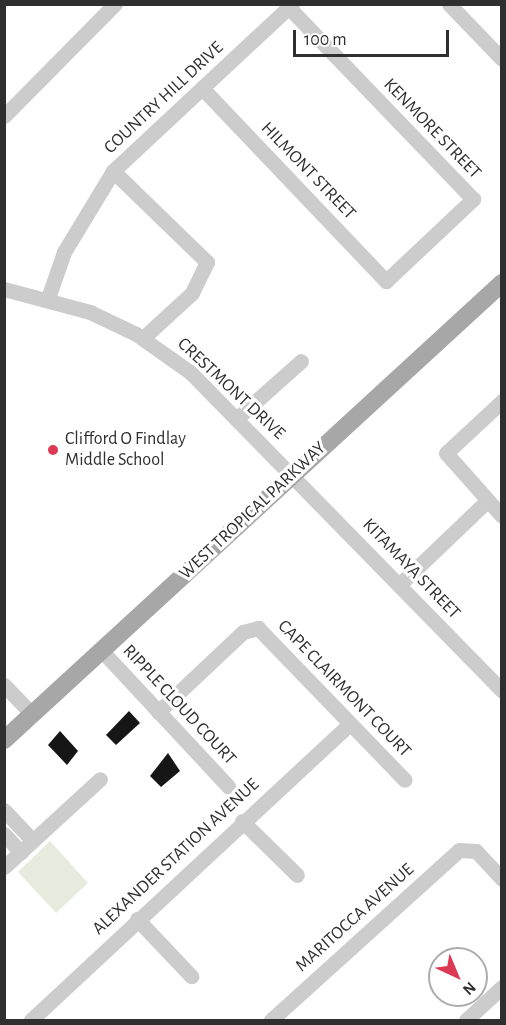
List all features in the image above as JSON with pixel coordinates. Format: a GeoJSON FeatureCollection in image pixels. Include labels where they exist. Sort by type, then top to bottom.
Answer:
{"type":"FeatureCollection","features":[{"type":"Feature","properties":{"kind":"main road","name":"WEST TROPICAL PARKWAY"},"geometry":{"type":"LineString","coordinates":[[4,740],[501,283]]}},
{"type":"Feature","properties":{"kind":"street"},"geometry":{"type":"LineString","coordinates":[[4,116],[115,4]]}},
{"type":"Feature","properties":{"kind":"street"},"geometry":{"type":"LineString","coordinates":[[449,4],[501,58]]}},
{"type":"Feature","properties":{"kind":"street","name":"COUNTRY HILL DRIVE"},"geometry":{"type":"LineString","coordinates":[[48,298],[64,252],[113,171],[291,6]]}},
{"type":"Feature","properties":{"kind":"street","name":"KENMORE STREET"},"geometry":{"type":"LineString","coordinates":[[291,6],[473,200],[386,281]]}},
{"type":"Feature","properties":{"kind":"street","name":"HILMONT STREET"},"geometry":{"type":"LineString","coordinates":[[202,88],[386,281]]}},
{"type":"Feature","properties":{"kind":"street"},"geometry":{"type":"LineString","coordinates":[[113,171],[207,262],[192,293],[143,338]]}},
{"type":"Feature","properties":{"kind":"street","name":"CRESTMONT DRIVE"},"geometry":{"type":"LineString","coordinates":[[4,289],[48,298],[143,338],[191,373],[293,474]]}},
{"type":"Feature","properties":{"kind":"street"},"geometry":{"type":"LineString","coordinates":[[236,419],[301,361]]}},
{"type":"Feature","properties":{"kind":"street"},"geometry":{"type":"LineString","coordinates":[[501,401],[446,453],[501,516]]}},
{"type":"Feature","properties":{"kind":"street","name":"KITAMAYA STREET"},"geometry":{"type":"LineString","coordinates":[[293,474],[501,692]]}},
{"type":"Feature","properties":{"kind":"street"},"geometry":{"type":"LineString","coordinates":[[399,585],[487,501]]}},
{"type":"Feature","properties":{"kind":"street","name":"CAPE CLAIRMONT COURT"},"geometry":{"type":"LineString","coordinates":[[158,712],[243,632],[254,628],[265,632],[405,780]]}},
{"type":"Feature","properties":{"kind":"street","name":"RIPPLE CLOUD COURT"},"geometry":{"type":"LineString","coordinates":[[102,651],[228,786]]}},
{"type":"Feature","properties":{"kind":"street"},"geometry":{"type":"LineString","coordinates":[[4,685],[32,714]]}},
{"type":"Feature","properties":{"kind":"street","name":"ALEXANDER STATION AVENUE"},"geometry":{"type":"LineString","coordinates":[[31,1020],[49,1015],[137,919],[350,724]]}},
{"type":"Feature","properties":{"kind":"street"},"geometry":{"type":"LineString","coordinates":[[4,867],[100,779]]}},
{"type":"Feature","properties":{"kind":"street"},"geometry":{"type":"LineString","coordinates":[[4,810],[33,841]]}},
{"type":"Feature","properties":{"kind":"street"},"geometry":{"type":"LineString","coordinates":[[242,821],[297,875]]}},
{"type":"Feature","properties":{"kind":"street"},"geometry":{"type":"LineString","coordinates":[[4,834],[21,852]]}},
{"type":"Feature","properties":{"kind":"street","name":"MARITOCCA AVENUE"},"geometry":{"type":"LineString","coordinates":[[271,1020],[455,853],[468,849],[481,855],[501,879]]}},
{"type":"Feature","properties":{"kind":"street"},"geometry":{"type":"LineString","coordinates":[[137,919],[191,976]]}},
{"type":"Feature","properties":{"kind":"street"},"geometry":{"type":"LineString","coordinates":[[466,1020],[501,987]]}},
{"type":"Feature","properties":{"kind":"shaded area"},"geometry":{"type":"Polygon","coordinates":[[[50,841],[88,883],[56,913],[18,872],[50,841]]]}},
{"type":"Feature","properties":{"kind":"building"},"geometry":{"type":"Polygon","coordinates":[[[129,711],[140,723],[116,745],[106,735],[129,711]]]}},
{"type":"Feature","properties":{"kind":"building"},"geometry":{"type":"Polygon","coordinates":[[[60,731],[78,751],[67,765],[48,745],[60,731]]]}},
{"type":"Feature","properties":{"kind":"building"},"geometry":{"type":"Polygon","coordinates":[[[168,753],[180,771],[161,787],[150,776],[168,753]]]}},
{"type":"Feature","properties":{"kind":"place","name":"Clifford O Findlay Middle School"},"geometry":{"type":"Point","coordinates":[53,450]}}]}
